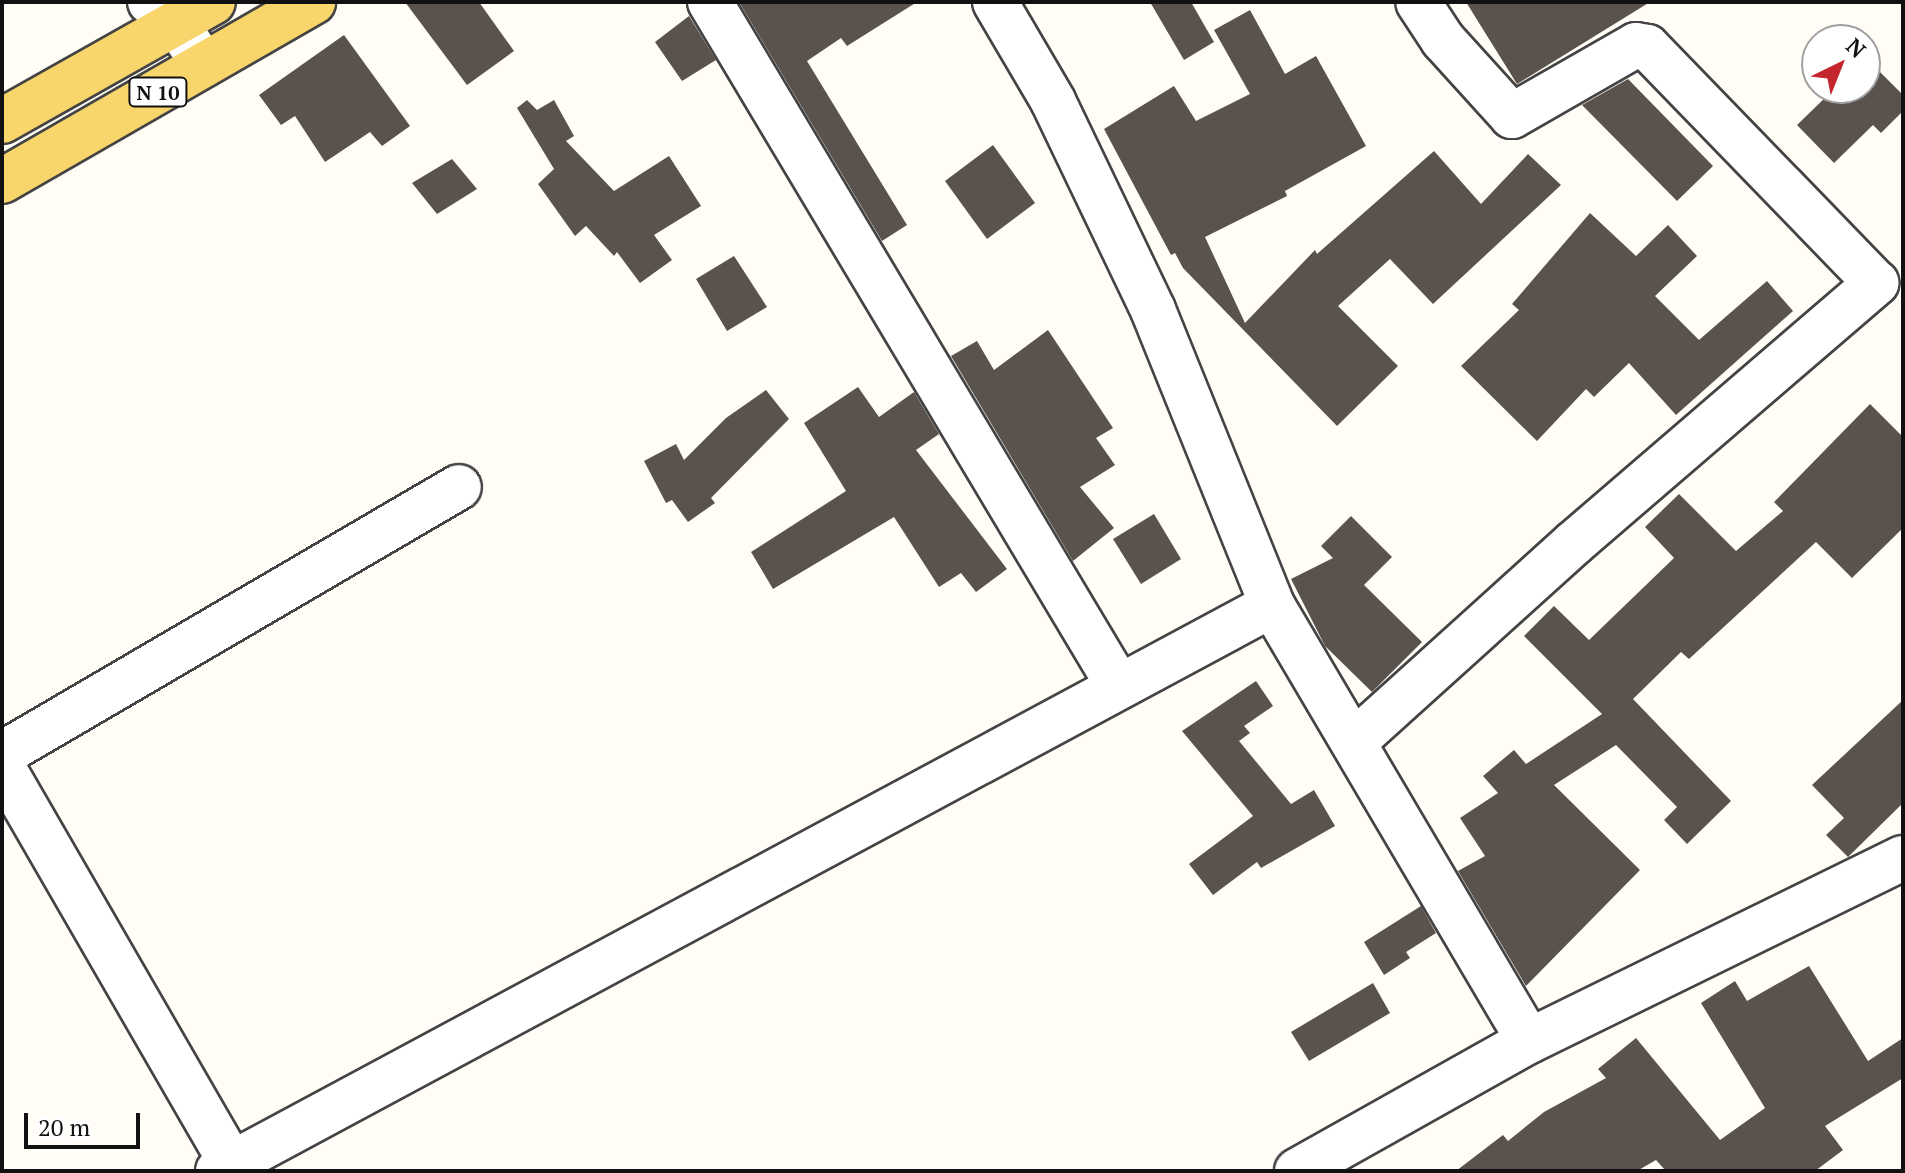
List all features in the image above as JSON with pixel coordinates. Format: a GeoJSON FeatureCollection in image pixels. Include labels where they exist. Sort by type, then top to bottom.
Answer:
{"type":"FeatureCollection","features":[{"type":"Feature","properties":{"kind":"main road","name":"N 10"},"geometry":{"type":"LineString","coordinates":[[2,181],[313,2]]}},
{"type":"Feature","properties":{"kind":"main road","name":"N 10"},"geometry":{"type":"LineString","coordinates":[[2,121],[180,9]]}},
{"type":"Feature","properties":{"kind":"street"},"geometry":{"type":"LineString","coordinates":[[710,2],[1118,685]]}},
{"type":"Feature","properties":{"kind":"street"},"geometry":{"type":"LineString","coordinates":[[995,2],[1053,101],[1153,310],[1272,605],[1356,740],[1529,1041]]}},
{"type":"Feature","properties":{"kind":"street"},"geometry":{"type":"LineString","coordinates":[[1356,740],[1890,295],[1647,47],[1636,45],[1512,116],[1443,40],[1418,2]]}},
{"type":"Feature","properties":{"kind":"street"},"geometry":{"type":"LineString","coordinates":[[180,9],[204,65]]}},
{"type":"Feature","properties":{"kind":"street"},"geometry":{"type":"LineString","coordinates":[[2,754],[459,487]]}},
{"type":"Feature","properties":{"kind":"street"},"geometry":{"type":"LineString","coordinates":[[2,766],[229,1168],[1118,685],[1272,605]]}},
{"type":"Feature","properties":{"kind":"street"},"geometry":{"type":"LineString","coordinates":[[1297,1171],[1529,1041],[1903,858]]}},
{"type":"Feature","properties":{"kind":"building"},"geometry":{"type":"Polygon","coordinates":[[[405,2],[479,2],[514,51],[467,85],[405,2]]]}},
{"type":"Feature","properties":{"kind":"building"},"geometry":{"type":"Polygon","coordinates":[[[739,2],[917,2],[847,46],[841,38],[807,61],[907,225],[882,241],[739,2]]]}},
{"type":"Feature","properties":{"kind":"building"},"geometry":{"type":"Polygon","coordinates":[[[1150,2],[1191,2],[1214,42],[1184,60],[1150,2]]]}},
{"type":"Feature","properties":{"kind":"building"},"geometry":{"type":"Polygon","coordinates":[[[1466,2],[1650,2],[1517,84],[1466,2]]]}},
{"type":"Feature","properties":{"kind":"building"},"geometry":{"type":"Polygon","coordinates":[[[1250,10],[1285,74],[1316,56],[1366,146],[1285,191],[1287,196],[1205,237],[1245,323],[1315,250],[1317,254],[1434,151],[1481,204],[1528,154],[1561,185],[1433,304],[1390,259],[1338,306],[1398,366],[1337,426],[1183,268],[1175,253],[1171,255],[1104,129],[1174,86],[1196,121],[1250,94],[1214,30],[1250,10]]]}},
{"type":"Feature","properties":{"kind":"building"},"geometry":{"type":"Polygon","coordinates":[[[689,16],[716,60],[682,81],[655,42],[689,16]]]}},
{"type":"Feature","properties":{"kind":"building"},"geometry":{"type":"Polygon","coordinates":[[[344,35],[410,126],[382,146],[370,132],[325,162],[295,116],[281,125],[259,95],[344,35]]]}},
{"type":"Feature","properties":{"kind":"building"},"geometry":{"type":"Polygon","coordinates":[[[1881,73],[1903,95],[1903,111],[1881,133],[1873,125],[1834,163],[1797,125],[1819,104],[1881,104],[1881,73]]]}},
{"type":"Feature","properties":{"kind":"building"},"geometry":{"type":"Polygon","coordinates":[[[1628,79],[1713,166],[1677,201],[1582,105],[1628,79]]]}},
{"type":"Feature","properties":{"kind":"building"},"geometry":{"type":"Polygon","coordinates":[[[527,100],[537,110],[554,100],[574,136],[566,141],[614,191],[669,156],[701,206],[654,235],[672,260],[640,283],[617,252],[614,256],[586,226],[575,236],[538,184],[554,169],[517,108],[527,100]]]}},
{"type":"Feature","properties":{"kind":"building"},"geometry":{"type":"Polygon","coordinates":[[[993,145],[1035,203],[987,239],[945,181],[993,145]]]}},
{"type":"Feature","properties":{"kind":"building"},"geometry":{"type":"Polygon","coordinates":[[[452,159],[477,189],[437,214],[412,183],[452,159]]]}},
{"type":"Feature","properties":{"kind":"building"},"geometry":{"type":"Polygon","coordinates":[[[1590,213],[1636,256],[1668,225],[1697,256],[1655,296],[1699,340],[1767,281],[1793,311],[1676,415],[1629,363],[1594,397],[1586,389],[1537,441],[1461,366],[1519,310],[1512,304],[1590,213]]]}},
{"type":"Feature","properties":{"kind":"building"},"geometry":{"type":"Polygon","coordinates":[[[734,256],[767,307],[727,331],[696,279],[734,256]]]}},
{"type":"Feature","properties":{"kind":"building"},"geometry":{"type":"Polygon","coordinates":[[[1048,330],[1113,428],[1096,438],[1115,465],[1080,487],[1114,528],[1073,561],[951,356],[977,341],[994,370],[1048,330]]]}},
{"type":"Feature","properties":{"kind":"building"},"geometry":{"type":"Polygon","coordinates":[[[858,387],[879,417],[914,392],[939,434],[916,450],[1007,569],[976,592],[961,573],[939,587],[894,517],[773,589],[751,552],[846,491],[804,423],[858,387]]]}},
{"type":"Feature","properties":{"kind":"building"},"geometry":{"type":"Polygon","coordinates":[[[766,390],[789,419],[711,498],[715,503],[688,522],[672,500],[666,503],[644,461],[676,444],[684,460],[726,418],[766,390]]]}},
{"type":"Feature","properties":{"kind":"building"},"geometry":{"type":"Polygon","coordinates":[[[1870,404],[1903,437],[1903,528],[1852,578],[1816,542],[1689,659],[1681,652],[1633,699],[1731,801],[1687,844],[1664,820],[1677,807],[1616,745],[1554,785],[1640,870],[1526,986],[1458,871],[1485,856],[1460,818],[1498,793],[1483,776],[1514,750],[1526,764],[1602,714],[1524,636],[1554,606],[1589,640],[1674,558],[1645,527],[1679,494],[1736,551],[1783,511],[1774,502],[1870,404]]]}},
{"type":"Feature","properties":{"kind":"building"},"geometry":{"type":"Polygon","coordinates":[[[1154,514],[1181,559],[1141,584],[1113,539],[1154,514]]]}},
{"type":"Feature","properties":{"kind":"building"},"geometry":{"type":"Polygon","coordinates":[[[1351,516],[1392,557],[1364,585],[1422,642],[1372,692],[1325,646],[1291,579],[1333,558],[1321,546],[1351,516]]]}},
{"type":"Feature","properties":{"kind":"building"},"geometry":{"type":"Polygon","coordinates":[[[1256,681],[1273,706],[1244,726],[1250,733],[1239,741],[1291,804],[1314,790],[1335,826],[1261,868],[1257,862],[1213,895],[1189,864],[1253,816],[1182,731],[1256,681]]]}},
{"type":"Feature","properties":{"kind":"building"},"geometry":{"type":"Polygon","coordinates":[[[1903,700],[1903,803],[1848,857],[1826,835],[1844,818],[1812,785],[1903,700]]]}},
{"type":"Feature","properties":{"kind":"building"},"geometry":{"type":"Polygon","coordinates":[[[1421,906],[1436,933],[1406,952],[1410,958],[1384,975],[1364,942],[1421,906]]]}},
{"type":"Feature","properties":{"kind":"building"},"geometry":{"type":"Polygon","coordinates":[[[1809,966],[1868,1061],[1903,1038],[1903,1078],[1825,1126],[1843,1150],[1815,1171],[1666,1171],[1656,1160],[1637,1171],[1456,1171],[1503,1135],[1508,1141],[1544,1112],[1606,1078],[1598,1069],[1636,1038],[1720,1140],[1765,1108],[1701,1003],[1735,981],[1747,1001],[1809,966]]]}},
{"type":"Feature","properties":{"kind":"building"},"geometry":{"type":"Polygon","coordinates":[[[1373,983],[1390,1013],[1309,1061],[1291,1032],[1373,983]]]}}]}
